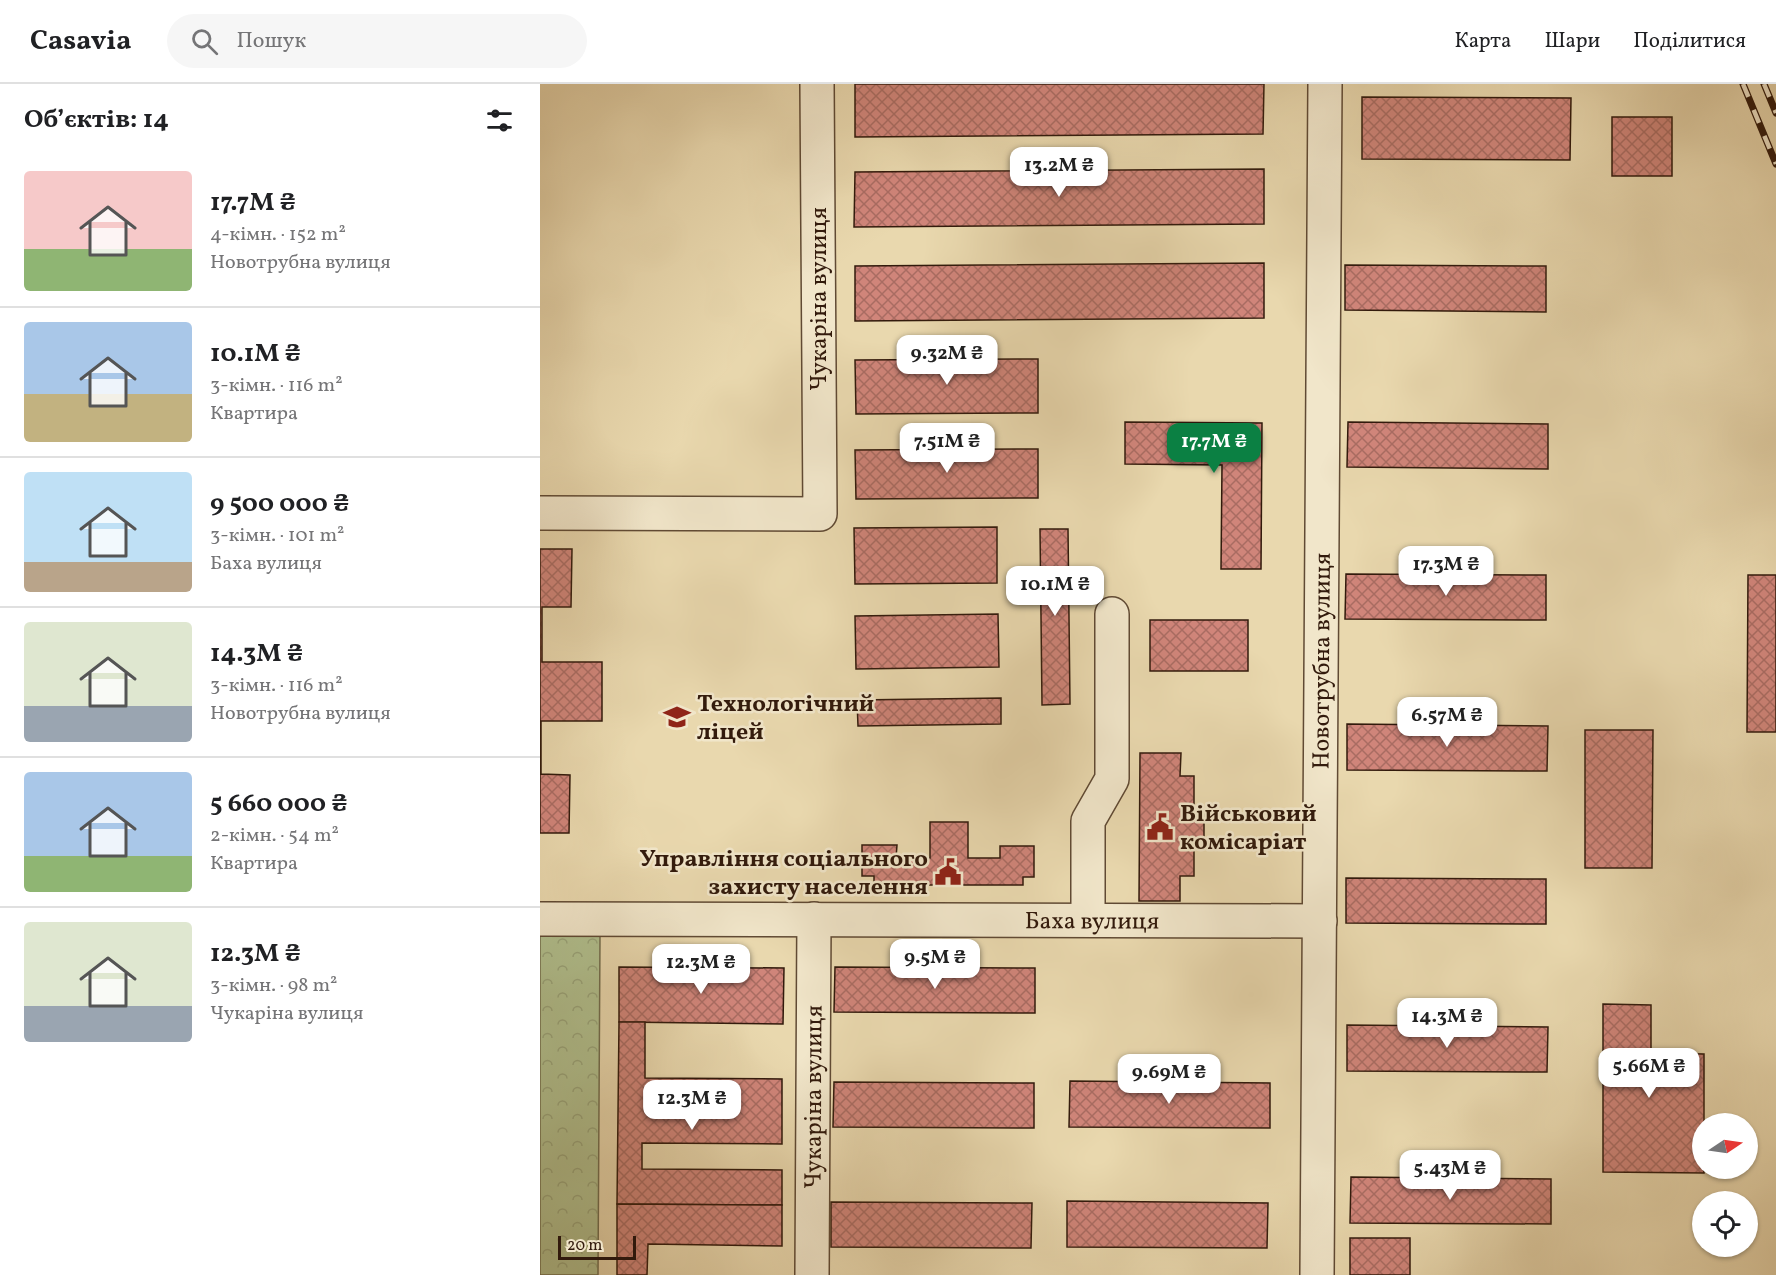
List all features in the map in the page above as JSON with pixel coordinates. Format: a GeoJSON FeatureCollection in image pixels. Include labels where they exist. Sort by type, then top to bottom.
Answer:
{"type":"FeatureCollection","features":[{"type":"Feature","properties":{"kind":"street","name":"Чукаріна вулиця"},"geometry":{"type":"LineString","coordinates":[[540,513],[820,514],[817,84]]}},
{"type":"Feature","properties":{"kind":"street","name":"Новотрубна вулиця"},"geometry":{"type":"LineString","coordinates":[[1317,1275],[1325,84]]}},
{"type":"Feature","properties":{"kind":"street"},"geometry":{"type":"LineString","coordinates":[[1088,920],[1088,821],[1112,779],[1112,614]]}},
{"type":"Feature","properties":{"kind":"street","name":"Баха вулиця"},"geometry":{"type":"LineString","coordinates":[[540,919],[1320,921]]}},
{"type":"Feature","properties":{"kind":"street","name":"Чукаріна вулиця"},"geometry":{"type":"LineString","coordinates":[[812,1275],[814,920]]}},
{"type":"Feature","properties":{"kind":"green space"},"geometry":{"type":"Polygon","coordinates":[[[540,936],[600,936],[598,1275],[540,1275],[540,936]]]}},
{"type":"Feature","properties":{"kind":"building"},"geometry":{"type":"Polygon","coordinates":[[[855,84],[1264,84],[1263,134],[855,137],[855,84]]]}},
{"type":"Feature","properties":{"kind":"building"},"geometry":{"type":"Polygon","coordinates":[[[1362,97],[1571,98],[1570,160],[1362,159],[1362,97]]]}},
{"type":"Feature","properties":{"kind":"building"},"geometry":{"type":"Polygon","coordinates":[[[1612,117],[1672,117],[1672,176],[1612,176],[1612,117]]]}},
{"type":"Feature","properties":{"kind":"building"},"geometry":{"type":"Polygon","coordinates":[[[1264,169],[1264,224],[854,227],[855,172],[1264,169]]]}},
{"type":"Feature","properties":{"kind":"building"},"geometry":{"type":"Polygon","coordinates":[[[1264,263],[1264,318],[855,321],[855,266],[1264,263]]]}},
{"type":"Feature","properties":{"kind":"building"},"geometry":{"type":"Polygon","coordinates":[[[1345,265],[1546,266],[1546,312],[1345,310],[1345,265]]]}},
{"type":"Feature","properties":{"kind":"building"},"geometry":{"type":"Polygon","coordinates":[[[1038,359],[1038,413],[856,414],[855,360],[1038,359]]]}},
{"type":"Feature","properties":{"kind":"building"},"geometry":{"type":"Polygon","coordinates":[[[1125,422],[1262,423],[1261,569],[1221,569],[1222,465],[1125,464],[1125,422]]]}},
{"type":"Feature","properties":{"kind":"building"},"geometry":{"type":"Polygon","coordinates":[[[1348,422],[1548,424],[1548,469],[1347,467],[1348,422]]]}},
{"type":"Feature","properties":{"kind":"building"},"geometry":{"type":"Polygon","coordinates":[[[1038,449],[1038,498],[856,499],[855,450],[1038,449]]]}},
{"type":"Feature","properties":{"kind":"building"},"geometry":{"type":"Polygon","coordinates":[[[997,527],[997,583],[855,584],[854,528],[997,527]]]}},
{"type":"Feature","properties":{"kind":"building"},"geometry":{"type":"Polygon","coordinates":[[[1040,529],[1068,529],[1070,704],[1042,705],[1040,529]]]}},
{"type":"Feature","properties":{"kind":"building"},"geometry":{"type":"Polygon","coordinates":[[[540,549],[572,549],[571,607],[542,607],[542,662],[602,662],[602,721],[541,721],[541,774],[570,775],[569,833],[540,833],[540,549]]]}},
{"type":"Feature","properties":{"kind":"building"},"geometry":{"type":"Polygon","coordinates":[[[1346,574],[1546,575],[1546,620],[1345,619],[1346,574]]]}},
{"type":"Feature","properties":{"kind":"building"},"geometry":{"type":"Polygon","coordinates":[[[1748,575],[1776,575],[1776,732],[1747,732],[1748,575]]]}},
{"type":"Feature","properties":{"kind":"building"},"geometry":{"type":"Polygon","coordinates":[[[998,614],[999,667],[856,669],[855,616],[998,614]]]}},
{"type":"Feature","properties":{"kind":"building"},"geometry":{"type":"Polygon","coordinates":[[[1150,620],[1248,620],[1248,671],[1150,671],[1150,620]]]}},
{"type":"Feature","properties":{"kind":"building"},"geometry":{"type":"Polygon","coordinates":[[[1001,698],[1001,724],[858,726],[857,700],[1001,698]]]}},
{"type":"Feature","properties":{"kind":"building"},"geometry":{"type":"Polygon","coordinates":[[[1347,724],[1548,726],[1547,771],[1347,770],[1347,724]]]}},
{"type":"Feature","properties":{"kind":"building"},"geometry":{"type":"Polygon","coordinates":[[[1585,730],[1653,730],[1652,868],[1585,868],[1585,730]]]}},
{"type":"Feature","properties":{"kind":"building"},"geometry":{"type":"Polygon","coordinates":[[[1140,753],[1181,753],[1180,776],[1194,776],[1194,812],[1204,812],[1204,846],[1194,846],[1194,876],[1180,876],[1180,901],[1139,901],[1140,753]]]}},
{"type":"Feature","properties":{"kind":"building"},"geometry":{"type":"Polygon","coordinates":[[[930,822],[968,822],[968,858],[1000,858],[1000,846],[1034,846],[1034,877],[1023,877],[1023,885],[874,885],[874,876],[862,876],[862,845],[897,845],[896,858],[930,858],[930,822]]]}},
{"type":"Feature","properties":{"kind":"building"},"geometry":{"type":"Polygon","coordinates":[[[1346,878],[1546,879],[1546,924],[1346,923],[1346,878]]]}},
{"type":"Feature","properties":{"kind":"building"},"geometry":{"type":"Polygon","coordinates":[[[619,967],[784,968],[783,1024],[619,1022],[619,967]]]}},
{"type":"Feature","properties":{"kind":"building"},"geometry":{"type":"Polygon","coordinates":[[[835,967],[1035,968],[1035,1013],[834,1012],[835,967]]]}},
{"type":"Feature","properties":{"kind":"building"},"geometry":{"type":"Polygon","coordinates":[[[1603,1004],[1651,1005],[1651,1053],[1704,1054],[1704,1113],[1692,1113],[1692,1173],[1603,1172],[1603,1004]]]}},
{"type":"Feature","properties":{"kind":"building"},"geometry":{"type":"Polygon","coordinates":[[[619,1022],[645,1022],[645,1078],[782,1079],[782,1144],[642,1143],[642,1169],[782,1170],[782,1205],[617,1204],[619,1022]]]}},
{"type":"Feature","properties":{"kind":"building"},"geometry":{"type":"Polygon","coordinates":[[[1347,1025],[1548,1027],[1547,1072],[1347,1071],[1347,1025]]]}},
{"type":"Feature","properties":{"kind":"building"},"geometry":{"type":"Polygon","coordinates":[[[1070,1081],[1270,1083],[1270,1128],[1069,1127],[1070,1081]]]}},
{"type":"Feature","properties":{"kind":"building"},"geometry":{"type":"Polygon","coordinates":[[[834,1082],[1034,1083],[1034,1128],[833,1127],[834,1082]]]}},
{"type":"Feature","properties":{"kind":"building"},"geometry":{"type":"Polygon","coordinates":[[[1351,1177],[1551,1179],[1551,1224],[1350,1223],[1351,1177]]]}},
{"type":"Feature","properties":{"kind":"building"},"geometry":{"type":"Polygon","coordinates":[[[1067,1201],[1268,1203],[1267,1248],[1067,1247],[1067,1201]]]}},
{"type":"Feature","properties":{"kind":"building"},"geometry":{"type":"Polygon","coordinates":[[[831,1202],[1032,1203],[1031,1248],[831,1247],[831,1202]]]}},
{"type":"Feature","properties":{"kind":"building"},"geometry":{"type":"Polygon","coordinates":[[[617,1204],[782,1205],[782,1246],[648,1244],[647,1275],[617,1275],[617,1204]]]}},
{"type":"Feature","properties":{"kind":"building"},"geometry":{"type":"Polygon","coordinates":[[[1350,1238],[1410,1238],[1410,1275],[1350,1275],[1350,1238]]]}},
{"type":"Feature","properties":{"kind":"railway"},"geometry":{"type":"LineString","coordinates":[[1743,84],[1776,164]]}},
{"type":"Feature","properties":{"kind":"railway"},"geometry":{"type":"LineString","coordinates":[[1764,84],[1776,113]]}},
{"type":"Feature","properties":{"kind":"place","name":"Технологічний ліцей"},"geometry":{"type":"Point","coordinates":[677,717]}},
{"type":"Feature","properties":{"kind":"place","name":"Військовий комісаріат"},"geometry":{"type":"Point","coordinates":[1160,827]}},
{"type":"Feature","properties":{"kind":"place","name":"Управління соціального захисту населення"},"geometry":{"type":"Point","coordinates":[948,872]}}]}
